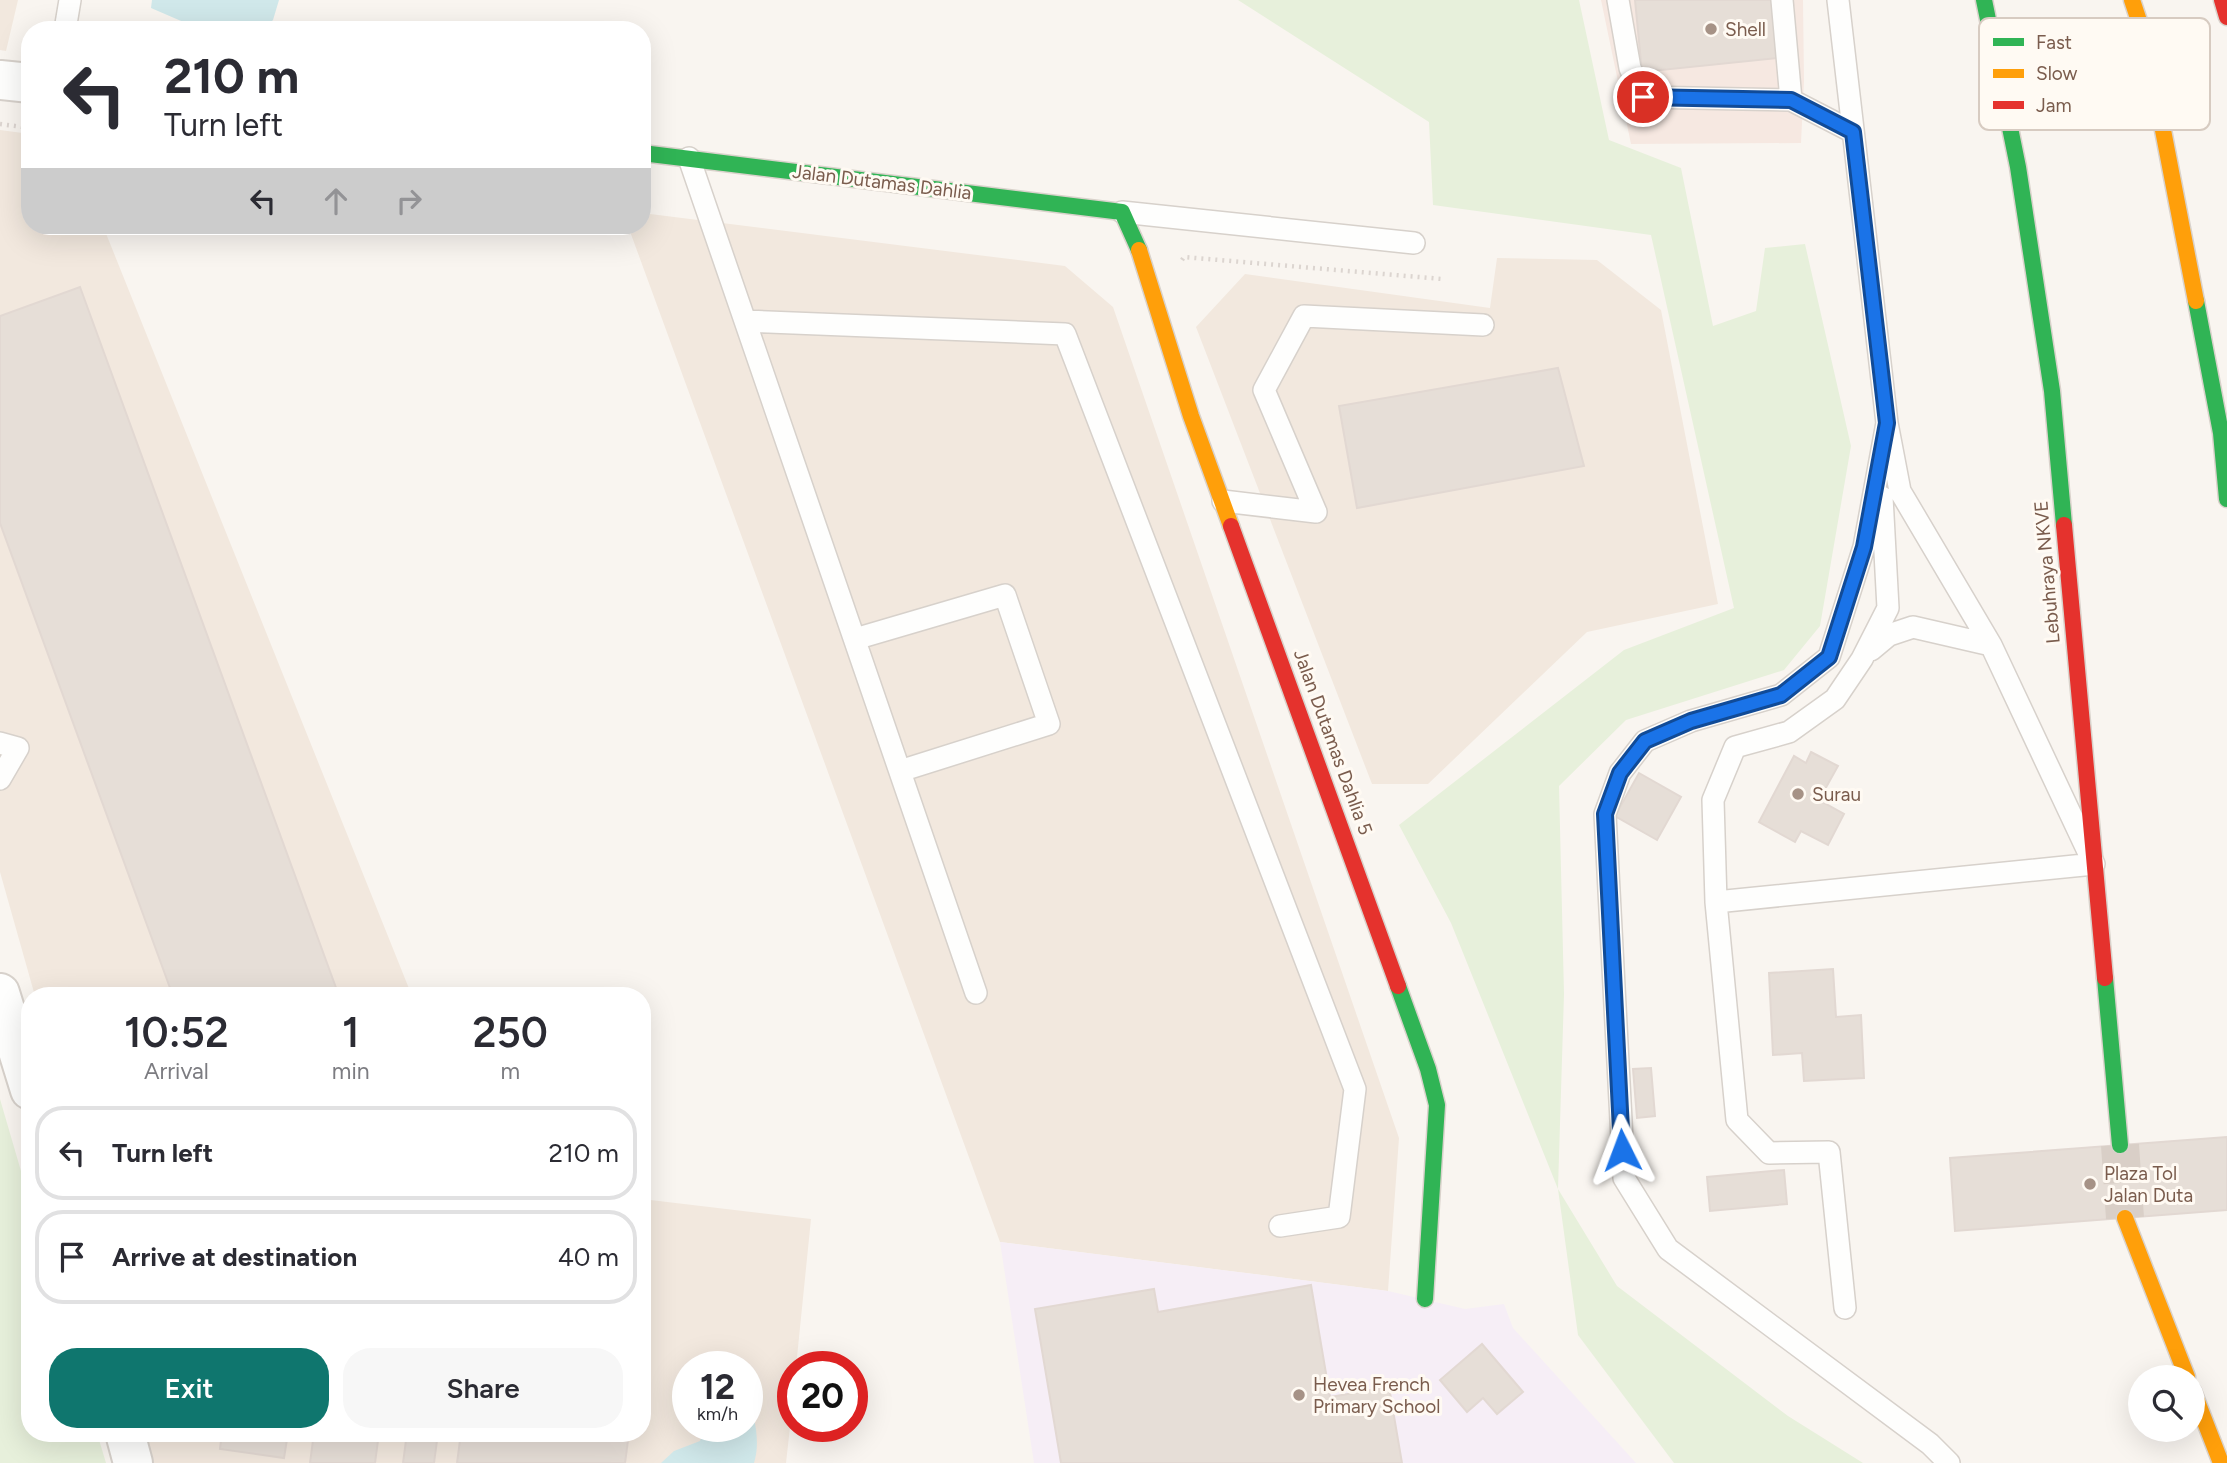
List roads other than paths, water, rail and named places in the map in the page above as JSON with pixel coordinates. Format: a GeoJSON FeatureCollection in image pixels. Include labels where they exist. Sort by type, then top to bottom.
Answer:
{"type":"FeatureCollection","features":[{"type":"Feature","properties":{"kind":"main road","name":"Lebuhraya NKVE"},"geometry":{"type":"LineString","coordinates":[[1984,0],[1988,18]]}},
{"type":"Feature","properties":{"kind":"main road"},"geometry":{"type":"LineString","coordinates":[[2132,0],[2138,18]]}},
{"type":"Feature","properties":{"kind":"main road"},"geometry":{"type":"LineString","coordinates":[[2222,0],[2227,17]]}},
{"type":"Feature","properties":{"kind":"main road","name":"Lebuhraya NKVE"},"geometry":{"type":"LineString","coordinates":[[2010,130],[2052,390],[2120,1145]]}},
{"type":"Feature","properties":{"kind":"main road"},"geometry":{"type":"LineString","coordinates":[[2163,130],[2221,433],[2227,499]]}},
{"type":"Feature","properties":{"kind":"main road","name":"Jalan Dutamas Dahlia"},"geometry":{"type":"LineString","coordinates":[[651,154],[1122,212]]}},
{"type":"Feature","properties":{"kind":"main road","name":"Jalan Dutamas Dahlia 5"},"geometry":{"type":"LineString","coordinates":[[1122,212],[1142,256],[1191,416],[1428,1069],[1437,1105],[1425,1299]]}},
{"type":"Feature","properties":{"kind":"main road"},"geometry":{"type":"LineString","coordinates":[[2125,1218],[2182,1365]]}},
{"type":"Feature","properties":{"kind":"main road"},"geometry":{"type":"LineString","coordinates":[[2205,1422],[2221,1463]]}},
{"type":"Feature","properties":{"kind":"street"},"geometry":{"type":"LineString","coordinates":[[0,80],[21,82]]}},
{"type":"Feature","properties":{"kind":"street"},"geometry":{"type":"LineString","coordinates":[[0,993],[21,1061]]}},
{"type":"Feature","properties":{"kind":"street"},"geometry":{"type":"LineString","coordinates":[[127,1442],[133,1463]]}},
{"type":"Feature","properties":{"kind":"lane"},"geometry":{"type":"LineString","coordinates":[[66,21],[70,0]]}},
{"type":"Feature","properties":{"kind":"lane"},"geometry":{"type":"LineString","coordinates":[[1618,0],[1630,68],[1643,97],[1791,100],[1853,132]]}},
{"type":"Feature","properties":{"kind":"lane"},"geometry":{"type":"LineString","coordinates":[[1782,0],[1791,100]]}},
{"type":"Feature","properties":{"kind":"lane"},"geometry":{"type":"LineString","coordinates":[[1716,902],[2094,864],[1991,645],[1900,491],[1887,423],[1838,0]]}},
{"type":"Feature","properties":{"kind":"lane"},"geometry":{"type":"LineString","coordinates":[[690,158],[976,993]]}},
{"type":"Feature","properties":{"kind":"lane"},"geometry":{"type":"LineString","coordinates":[[1122,212],[1414,243]]}},
{"type":"Feature","properties":{"kind":"lane"},"geometry":{"type":"LineString","coordinates":[[1223,500],[1316,512],[1264,390],[1304,316],[1482,325]]}},
{"type":"Feature","properties":{"kind":"lane"},"geometry":{"type":"LineString","coordinates":[[746,321],[1065,334],[1356,1089],[1339,1217],[1280,1226]]}},
{"type":"Feature","properties":{"kind":"lane"},"geometry":{"type":"LineString","coordinates":[[1887,423],[1864,547],[1829,657],[1781,695],[1691,721],[1645,741],[1620,773],[1605,814],[1624,1178],[1668,1249],[1930,1444],[1949,1463]]}},
{"type":"Feature","properties":{"kind":"lane"},"geometry":{"type":"LineString","coordinates":[[1845,1308],[1829,1152],[1769,1153],[1737,1120],[1716,902],[1713,800],[1735,747],[1789,732],[1835,699],[1862,659],[1888,608],[1880,464]]}},
{"type":"Feature","properties":{"kind":"lane"},"geometry":{"type":"LineString","coordinates":[[855,639],[1005,595],[1049,724],[900,771]]}},
{"type":"Feature","properties":{"kind":"lane"},"geometry":{"type":"LineString","coordinates":[[1862,659],[1889,635],[1913,627],[1991,645]]}},
{"type":"Feature","properties":{"kind":"lane"},"geometry":{"type":"LineString","coordinates":[[0,743],[18,748],[0,779]]}},
{"type":"Feature","properties":{"kind":"water"},"geometry":{"type":"Polygon","coordinates":[[[152,0],[279,0],[272,21],[181,21],[151,8],[152,0]]]}},
{"type":"Feature","properties":{"kind":"water"},"geometry":{"type":"Polygon","coordinates":[[[697,1442],[757,1442],[754,1463],[661,1463],[674,1451],[697,1442]]]}},
{"type":"Feature","properties":{"kind":"tunnel"},"geometry":{"type":"LineString","coordinates":[[2120,1145],[2125,1218]]}},
{"type":"Feature","properties":{"kind":"place","name":"Shell"},"geometry":{"type":"Point","coordinates":[1711,29]}},
{"type":"Feature","properties":{"kind":"place","name":"Surau"},"geometry":{"type":"Point","coordinates":[1798,794]}},
{"type":"Feature","properties":{"kind":"place","name":"Plaza Tol Jalan Duta"},"geometry":{"type":"Point","coordinates":[2090,1184]}},
{"type":"Feature","properties":{"kind":"place","name":"Hevea French Primary School"},"geometry":{"type":"Point","coordinates":[1299,1395]}}]}
